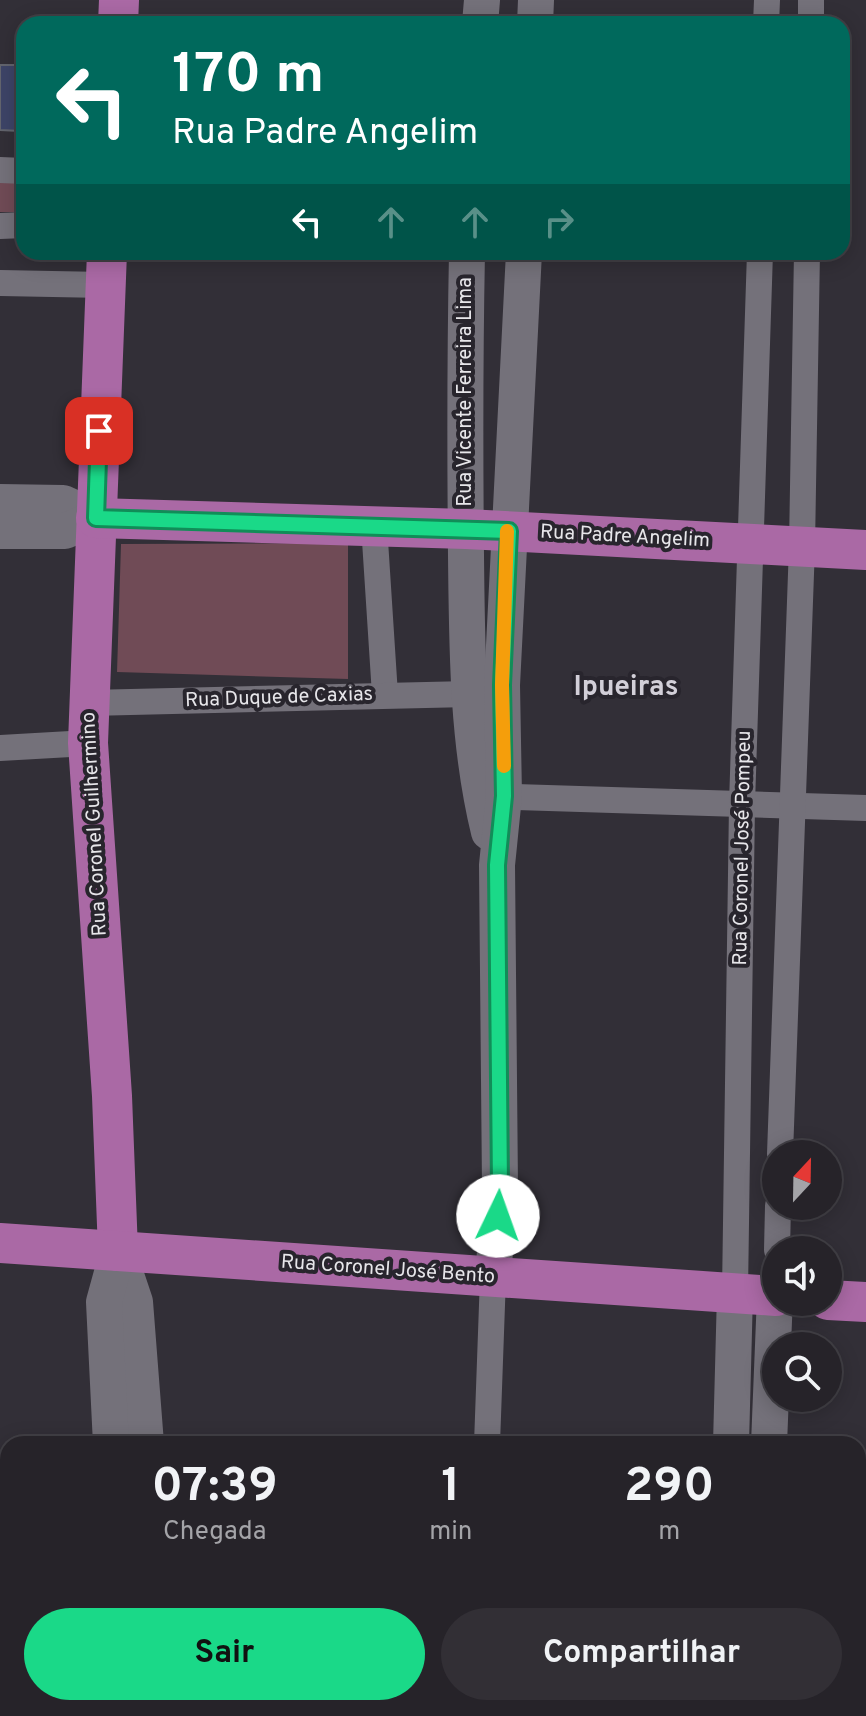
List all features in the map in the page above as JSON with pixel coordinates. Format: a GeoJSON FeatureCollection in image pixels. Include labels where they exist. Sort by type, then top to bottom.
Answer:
{"type":"FeatureCollection","features":[{"type":"Feature","properties":{"kind":"main road","name":"Rua Coronel Guilhermino"},"geometry":{"type":"LineString","coordinates":[[106,268],[88,743],[112,1096],[118,1251]]}},
{"type":"Feature","properties":{"kind":"main road","name":"Rua Padre Angelim"},"geometry":{"type":"LineString","coordinates":[[96,518],[374,525],[866,550]]}},
{"type":"Feature","properties":{"kind":"main road","name":"Rua Coronel José Bento"},"geometry":{"type":"LineString","coordinates":[[0,1243],[762,1295]]}},
{"type":"Feature","properties":{"kind":"main road"},"geometry":{"type":"LineString","coordinates":[[842,1301],[866,1302]]}},
{"type":"Feature","properties":{"kind":"street","name":"Rua Vicente Ferreira Lima"},"geometry":{"type":"LineString","coordinates":[[467,260],[469,694],[492,796],[497,865],[500,1187],[493,1277],[487,1436]]}},
{"type":"Feature","properties":{"kind":"street","name":"Rua Vicente Ferreira Lima"},"geometry":{"type":"LineString","coordinates":[[492,796],[502,685],[524,260]]}},
{"type":"Feature","properties":{"kind":"street","name":"Rua Coronel José Pompeu"},"geometry":{"type":"LineString","coordinates":[[731,1436],[742,804],[760,260]]}},
{"type":"Feature","properties":{"kind":"street"},"geometry":{"type":"LineString","coordinates":[[780,1140],[802,546],[807,260]]}},
{"type":"Feature","properties":{"kind":"street"},"geometry":{"type":"LineString","coordinates":[[0,283],[106,268]]}},
{"type":"Feature","properties":{"kind":"street"},"geometry":{"type":"LineString","coordinates":[[465,351],[518,357]]}},
{"type":"Feature","properties":{"kind":"street","name":"Rua Padre Angelim"},"geometry":{"type":"LineString","coordinates":[[0,502],[63,503],[96,518]]}},
{"type":"Feature","properties":{"kind":"street","name":"Rua Padre Angelim"},"geometry":{"type":"LineString","coordinates":[[0,531],[65,531],[96,518]]}},
{"type":"Feature","properties":{"kind":"street"},"geometry":{"type":"LineString","coordinates":[[374,525],[385,695]]}},
{"type":"Feature","properties":{"kind":"street","name":"Rua Duque de Caxias"},"geometry":{"type":"LineString","coordinates":[[89,703],[469,694]]}},
{"type":"Feature","properties":{"kind":"street"},"geometry":{"type":"LineString","coordinates":[[0,748],[88,743]]}},
{"type":"Feature","properties":{"kind":"street"},"geometry":{"type":"LineString","coordinates":[[492,796],[866,808]]}},
{"type":"Feature","properties":{"kind":"street","name":"Rua Coronel Guilhermino"},"geometry":{"type":"LineString","coordinates":[[111,1436],[104,1302],[118,1251]]}},
{"type":"Feature","properties":{"kind":"street","name":"Rua Coronel Guilhermino"},"geometry":{"type":"LineString","coordinates":[[118,1251],[135,1302],[145,1436]]}},
{"type":"Feature","properties":{"kind":"street"},"geometry":{"type":"LineString","coordinates":[[769,1436],[775,1316]]}},
{"type":"Feature","properties":{"kind":"shaded area"},"geometry":{"type":"Polygon","coordinates":[[[0,179],[16,179],[16,212],[0,212],[0,179]]]}},
{"type":"Feature","properties":{"kind":"shaded area"},"geometry":{"type":"Polygon","coordinates":[[[348,543],[348,679],[117,672],[121,544],[348,543]]]}},
{"type":"Feature","properties":{"kind":"building"},"geometry":{"type":"Polygon","coordinates":[[[0,65],[16,65],[16,131],[0,130],[0,65]]]}},
{"type":"Feature","properties":{"kind":"slow traffic"},"geometry":{"type":"LineString","coordinates":[[504,766],[502,685],[507,531]]}},
{"type":"Feature","properties":{"kind":"district","name":"Ipueiras"},"geometry":{"type":"Point","coordinates":[626,688]}},
{"type":"Feature","properties":{"kind":"route"},"geometry":{"type":"LineString","coordinates":[[99,431],[96,518],[509,531],[502,685],[504,796],[497,865],[498,1216]]}}]}
